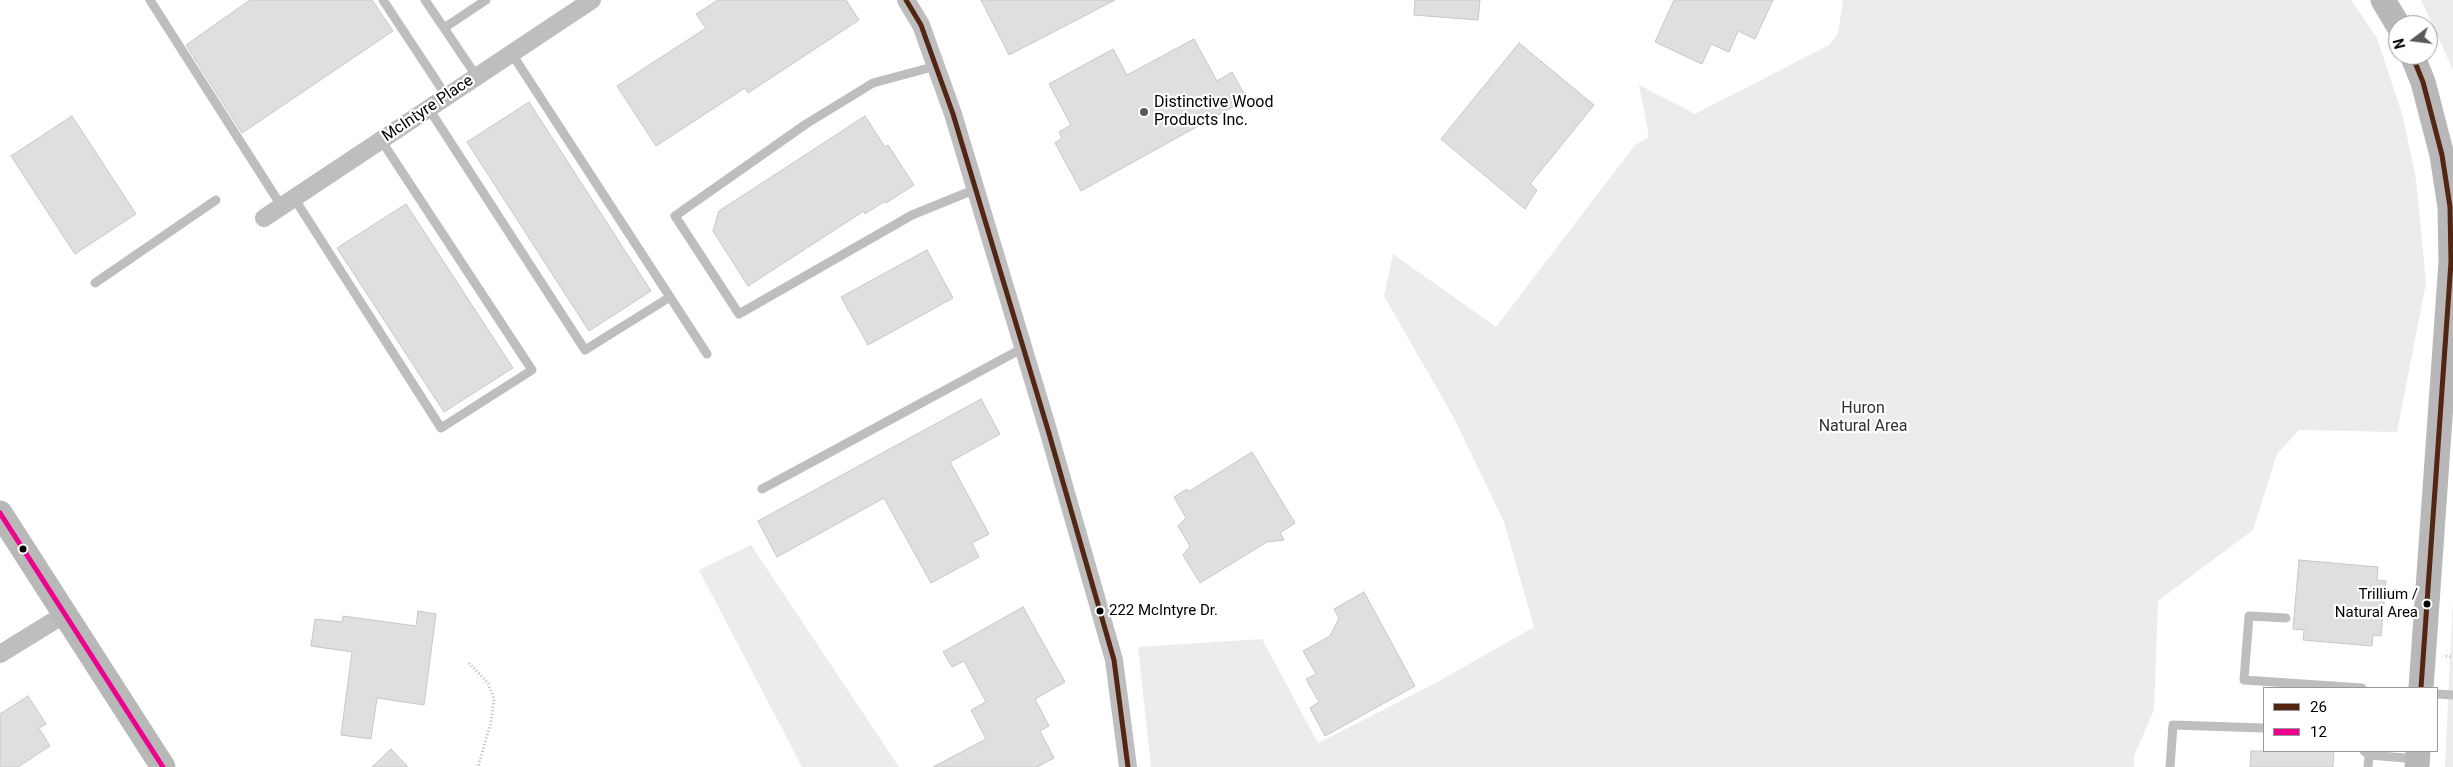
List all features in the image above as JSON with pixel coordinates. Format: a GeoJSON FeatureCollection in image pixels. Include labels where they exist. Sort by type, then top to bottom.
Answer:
{"type":"FeatureCollection","features":[{"type":"Feature","properties":{"kind":"street","name":"McIntyre Place"},"geometry":{"type":"LineString","coordinates":[[264,218],[592,0]]}},
{"type":"Feature","properties":{"kind":"street"},"geometry":{"type":"LineString","coordinates":[[906,0],[921,25],[953,114],[1114,660],[1128,767]]}},
{"type":"Feature","properties":{"kind":"street"},"geometry":{"type":"LineString","coordinates":[[2383,0],[2392,15]]}},
{"type":"Feature","properties":{"kind":"street"},"geometry":{"type":"LineString","coordinates":[[2416,65],[2423,82],[2442,155],[2450,207],[2451,234],[2451,262],[2421,687]]}},
{"type":"Feature","properties":{"kind":"street"},"geometry":{"type":"LineString","coordinates":[[0,513],[163,767]]}},
{"type":"Feature","properties":{"kind":"street"},"geometry":{"type":"LineString","coordinates":[[0,654],[65,614]]}},
{"type":"Feature","properties":{"kind":"lane"},"geometry":{"type":"LineString","coordinates":[[150,0],[441,428],[532,370],[381,140]]}},
{"type":"Feature","properties":{"kind":"lane"},"geometry":{"type":"LineString","coordinates":[[383,0],[447,97]]}},
{"type":"Feature","properties":{"kind":"lane"},"geometry":{"type":"LineString","coordinates":[[426,0],[477,77]]}},
{"type":"Feature","properties":{"kind":"lane"},"geometry":{"type":"LineString","coordinates":[[444,28],[486,0]]}},
{"type":"Feature","properties":{"kind":"lane"},"geometry":{"type":"LineString","coordinates":[[512,54],[707,354]]}},
{"type":"Feature","properties":{"kind":"lane"},"geometry":{"type":"LineString","coordinates":[[936,66],[873,83],[806,124],[675,216],[739,314],[912,215],[976,189]]}},
{"type":"Feature","properties":{"kind":"lane"},"geometry":{"type":"LineString","coordinates":[[428,109],[585,350],[670,297]]}},
{"type":"Feature","properties":{"kind":"lane"},"geometry":{"type":"LineString","coordinates":[[95,283],[216,200]]}},
{"type":"Feature","properties":{"kind":"lane"},"geometry":{"type":"LineString","coordinates":[[762,489],[1023,348]]}},
{"type":"Feature","properties":{"kind":"lane"},"geometry":{"type":"LineString","coordinates":[[2286,618],[2249,616],[2244,680],[2347,687]]}},
{"type":"Feature","properties":{"kind":"lane"},"geometry":{"type":"LineString","coordinates":[[2438,694],[2453,696]]}},
{"type":"Feature","properties":{"kind":"lane"},"geometry":{"type":"LineString","coordinates":[[2170,767],[2173,725],[2263,728]]}},
{"type":"Feature","properties":{"kind":"lane"},"geometry":{"type":"LineString","coordinates":[[2368,767],[2366,753],[2417,759]]}},
{"type":"Feature","properties":{"kind":"path"},"geometry":{"type":"LineString","coordinates":[[2446,656],[2453,658]]}},
{"type":"Feature","properties":{"kind":"path"},"geometry":{"type":"LineString","coordinates":[[469,663],[488,683],[494,699],[491,722],[478,767]]}},
{"type":"Feature","properties":{"kind":"green space","name":"Huron Natural Area"},"geometry":{"type":"Polygon","coordinates":[[[1843,0],[2351,0],[2377,38],[2403,117],[2416,179],[2426,283],[2397,432],[2299,430],[2277,454],[2253,530],[2158,601],[2154,710],[2134,756],[2134,767],[1151,767],[1138,647],[1262,639],[1318,743],[1432,685],[1534,627],[1504,522],[1454,418],[1384,296],[1393,254],[1496,327],[1635,145],[1649,137],[1639,85],[1695,114],[1829,45],[1838,34],[1843,0]]]}},
{"type":"Feature","properties":{"kind":"green space"},"geometry":{"type":"Polygon","coordinates":[[[2421,0],[2453,0],[2453,70],[2438,37],[2438,15],[2428,15],[2421,0]]]}},
{"type":"Feature","properties":{"kind":"green space"},"geometry":{"type":"Polygon","coordinates":[[[751,545],[899,767],[802,767],[699,570],[751,545]]]}},
{"type":"Feature","properties":{"kind":"green space"},"geometry":{"type":"Polygon","coordinates":[[[2453,604],[2453,767],[2445,767],[2452,615],[2453,604]]]}},
{"type":"Feature","properties":{"kind":"building"},"geometry":{"type":"Polygon","coordinates":[[[250,0],[372,0],[393,31],[242,133],[186,45],[250,0]]]}},
{"type":"Feature","properties":{"kind":"building"},"geometry":{"type":"Polygon","coordinates":[[[718,0],[846,0],[859,20],[748,93],[745,88],[656,146],[617,86],[706,28],[696,14],[718,0]]]}},
{"type":"Feature","properties":{"kind":"building"},"geometry":{"type":"Polygon","coordinates":[[[981,0],[1115,0],[1009,55],[981,0]]]}},
{"type":"Feature","properties":{"kind":"building"},"geometry":{"type":"Polygon","coordinates":[[[1415,0],[1480,0],[1478,20],[1414,15],[1415,0]]]}},
{"type":"Feature","properties":{"kind":"building"},"geometry":{"type":"Polygon","coordinates":[[[1674,0],[1773,0],[1755,39],[1738,31],[1729,52],[1711,44],[1702,64],[1655,42],[1674,0]]]}},
{"type":"Feature","properties":{"kind":"building","name":"Distinctive Wood Products Inc."},"geometry":{"type":"Polygon","coordinates":[[[1194,39],[1217,81],[1232,72],[1247,99],[1081,191],[1055,143],[1062,138],[1059,132],[1071,125],[1049,84],[1113,49],[1127,75],[1194,39]]]}},
{"type":"Feature","properties":{"kind":"building"},"geometry":{"type":"Polygon","coordinates":[[[1519,43],[1594,105],[1530,184],[1537,190],[1525,209],[1441,139],[1519,43]]]}},
{"type":"Feature","properties":{"kind":"building"},"geometry":{"type":"Polygon","coordinates":[[[529,102],[651,291],[589,331],[467,142],[529,102]]]}},
{"type":"Feature","properties":{"kind":"building"},"geometry":{"type":"Polygon","coordinates":[[[72,116],[136,214],[75,254],[11,156],[72,116]]]}},
{"type":"Feature","properties":{"kind":"building"},"geometry":{"type":"Polygon","coordinates":[[[865,116],[885,147],[888,145],[914,185],[865,214],[864,211],[748,286],[713,231],[719,211],[865,116]]]}},
{"type":"Feature","properties":{"kind":"building"},"geometry":{"type":"Polygon","coordinates":[[[406,204],[513,368],[444,412],[337,248],[406,204]]]}},
{"type":"Feature","properties":{"kind":"building"},"geometry":{"type":"Polygon","coordinates":[[[927,250],[953,298],[868,345],[841,297],[927,250]]]}},
{"type":"Feature","properties":{"kind":"building"},"geometry":{"type":"Polygon","coordinates":[[[981,399],[1000,434],[950,462],[989,534],[972,543],[979,557],[931,583],[884,498],[777,557],[758,521],[981,399]]]}},
{"type":"Feature","properties":{"kind":"building"},"geometry":{"type":"Polygon","coordinates":[[[1252,452],[1295,523],[1280,533],[1284,540],[1267,542],[1200,583],[1183,555],[1190,546],[1178,526],[1186,518],[1174,497],[1187,489],[1188,492],[1252,452]]]}},
{"type":"Feature","properties":{"kind":"building"},"geometry":{"type":"Polygon","coordinates":[[[2299,560],[2378,567],[2377,580],[2386,581],[2381,636],[2373,635],[2372,646],[2303,640],[2304,630],[2293,629],[2299,560]]]}},
{"type":"Feature","properties":{"kind":"building"},"geometry":{"type":"Polygon","coordinates":[[[1364,592],[1415,686],[1325,736],[1310,708],[1319,702],[1306,679],[1316,674],[1303,651],[1330,636],[1339,618],[1334,609],[1364,592]]]}},
{"type":"Feature","properties":{"kind":"building"},"geometry":{"type":"Polygon","coordinates":[[[1023,607],[1065,682],[1035,699],[1049,726],[1040,731],[1054,758],[1037,767],[933,767],[986,739],[971,710],[986,702],[964,661],[952,667],[943,652],[1023,607]]]}},
{"type":"Feature","properties":{"kind":"building"},"geometry":{"type":"Polygon","coordinates":[[[418,611],[436,614],[424,705],[377,698],[371,739],[341,735],[352,652],[311,646],[315,619],[342,622],[343,616],[416,626],[418,611]]]}},
{"type":"Feature","properties":{"kind":"building"},"geometry":{"type":"Polygon","coordinates":[[[28,696],[46,724],[39,728],[50,746],[18,767],[0,767],[0,714],[28,696]]]}},
{"type":"Feature","properties":{"kind":"building"},"geometry":{"type":"Polygon","coordinates":[[[391,749],[408,767],[372,767],[391,749]]]}},
{"type":"Feature","properties":{"kind":"building"},"geometry":{"type":"Polygon","coordinates":[[[2251,751],[2334,752],[2333,767],[2250,767],[2251,751]]]}},
{"type":"Feature","properties":{"kind":"transit line","name":"26"},"geometry":{"type":"LineString","coordinates":[[906,0],[921,25],[953,114],[1048,430],[1114,660],[1128,767]]}},
{"type":"Feature","properties":{"kind":"transit line","name":"26"},"geometry":{"type":"LineString","coordinates":[[2416,65],[2423,82],[2442,155],[2450,207],[2451,262],[2421,687]]}},
{"type":"Feature","properties":{"kind":"transit line","name":"12"},"geometry":{"type":"LineString","coordinates":[[0,513],[163,767]]}},
{"type":"Feature","properties":{"kind":"place","name":"Distinctive Wood Products Inc."},"geometry":{"type":"Point","coordinates":[1144,112]}},
{"type":"Feature","properties":{"kind":"place","name":"Trillium / Natural Area"},"geometry":{"type":"Point","coordinates":[2427,604]}},
{"type":"Feature","properties":{"kind":"place","name":"222 McIntyre Dr."},"geometry":{"type":"Point","coordinates":[1100,611]}}]}
